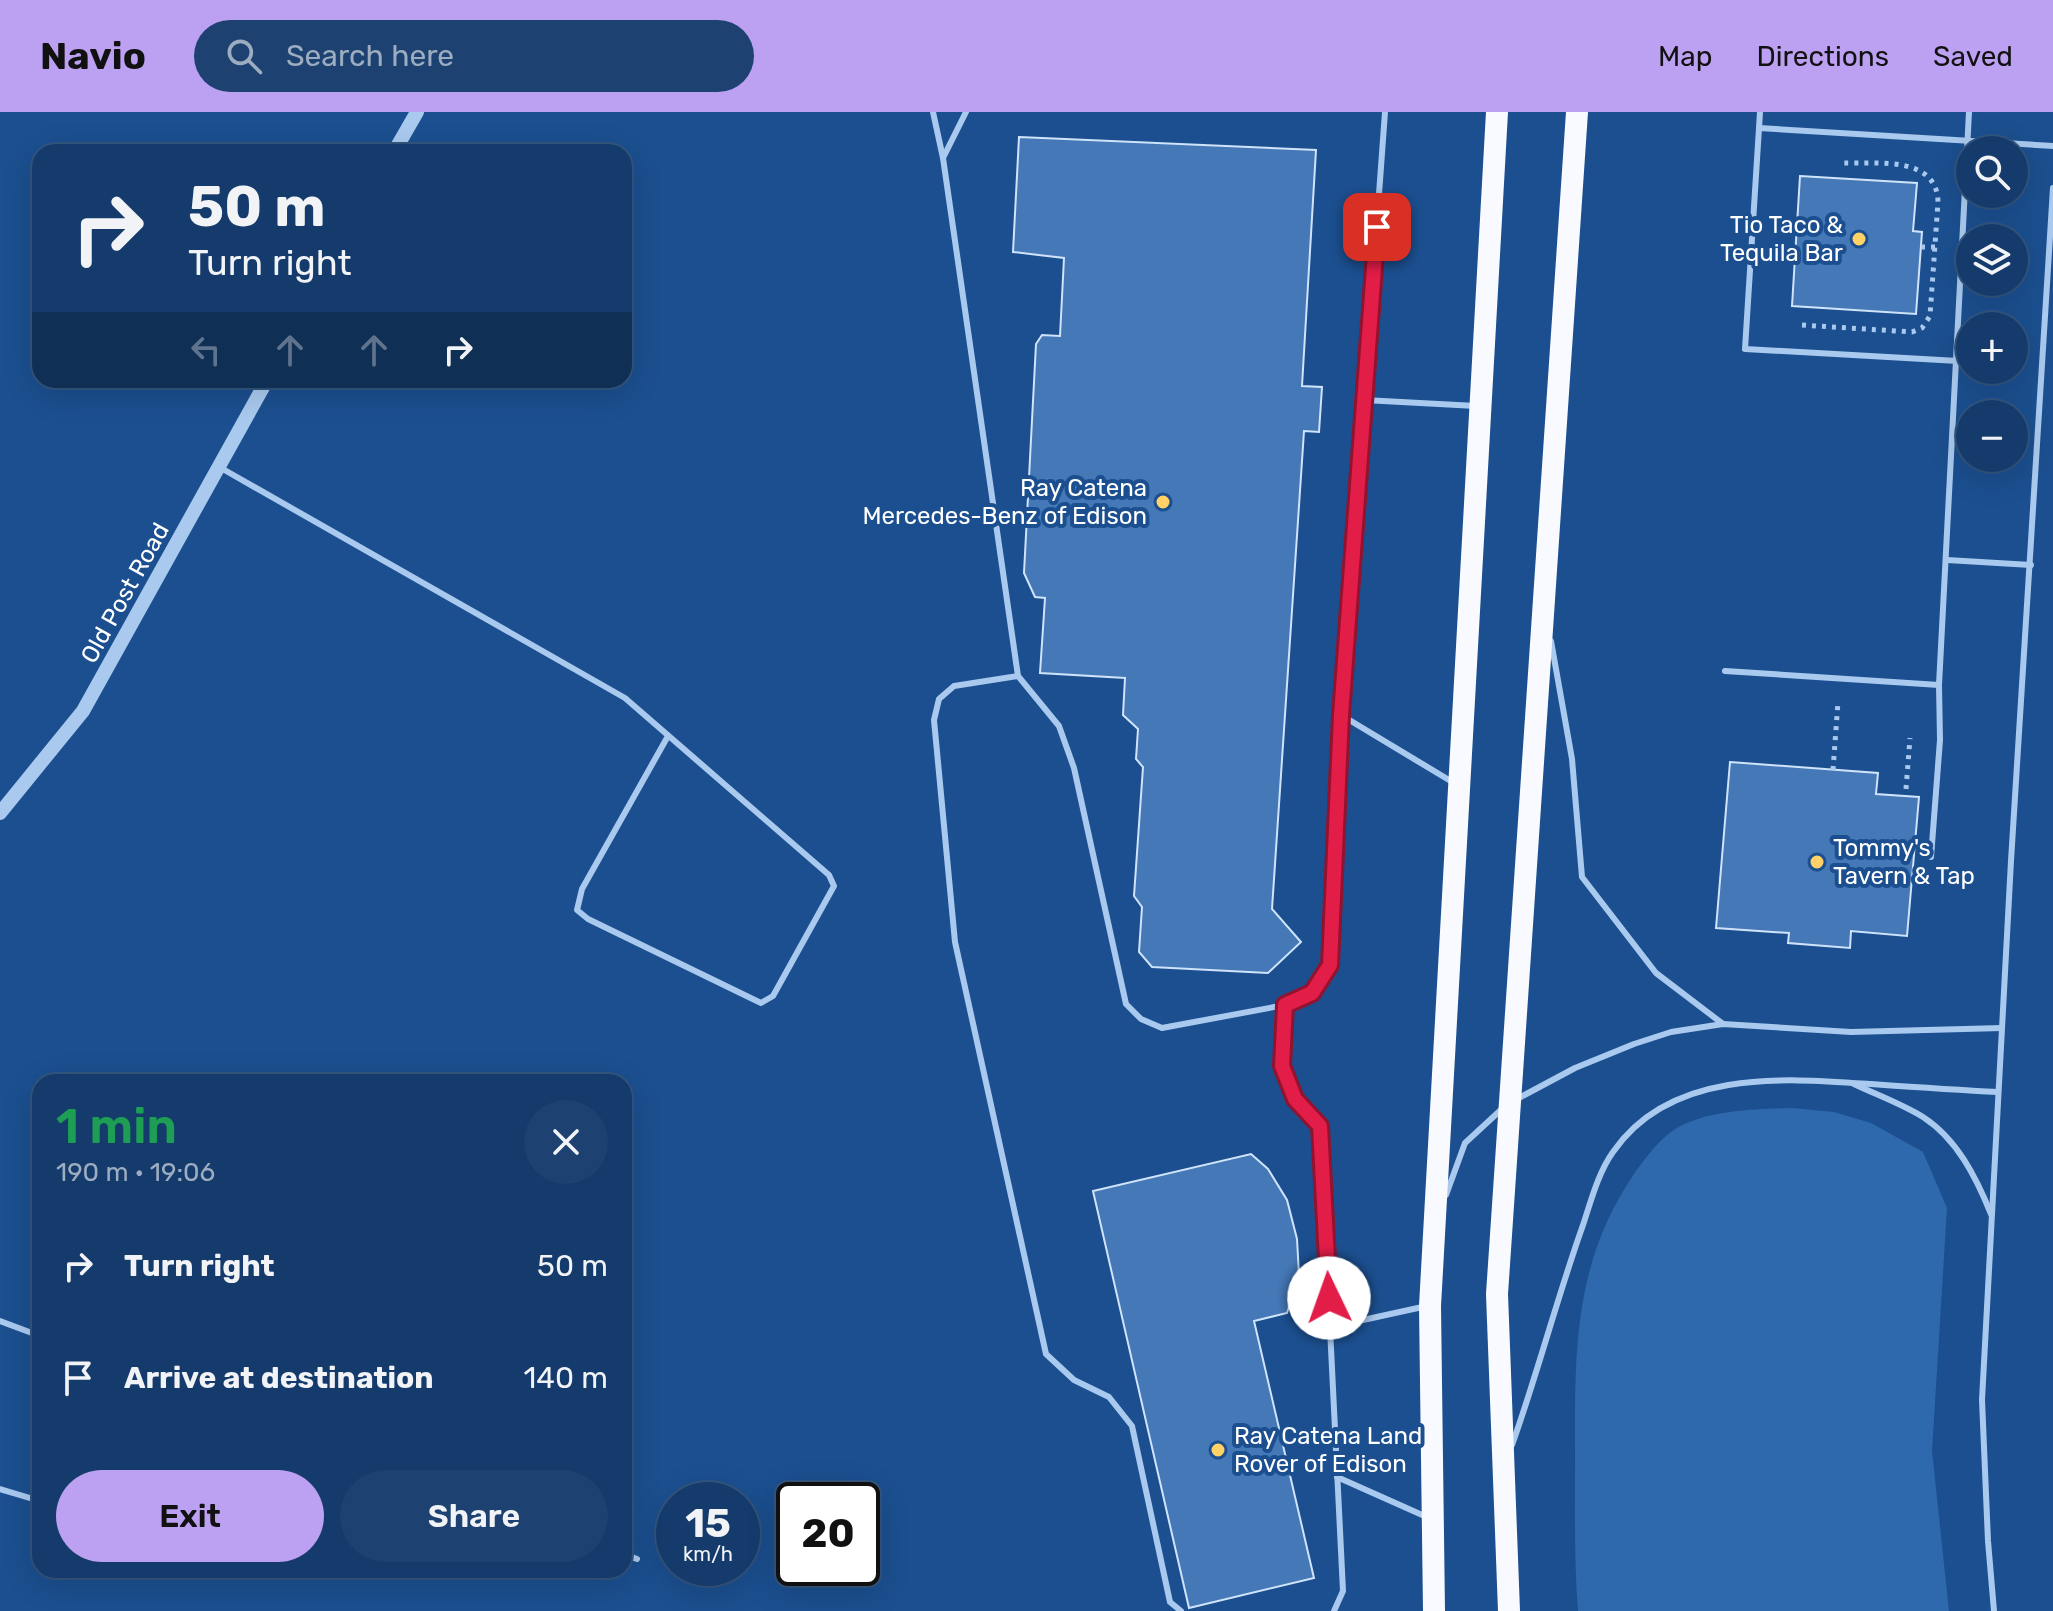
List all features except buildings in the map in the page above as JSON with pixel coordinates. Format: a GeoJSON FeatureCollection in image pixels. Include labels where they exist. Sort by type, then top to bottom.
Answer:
{"type":"FeatureCollection","features":[{"type":"Feature","properties":{"kind":"highway"},"geometry":{"type":"LineString","coordinates":[[1434,1611],[1430,1306],[1497,112]]}},
{"type":"Feature","properties":{"kind":"highway"},"geometry":{"type":"LineString","coordinates":[[1509,1611],[1497,1294],[1577,112]]}},
{"type":"Feature","properties":{"kind":"street"},"geometry":{"type":"LineString","coordinates":[[399,144],[417,112]]}},
{"type":"Feature","properties":{"kind":"street","name":"Old Post Road"},"geometry":{"type":"LineString","coordinates":[[0,813],[83,711],[263,388]]}},
{"type":"Feature","properties":{"kind":"lane"},"geometry":{"type":"LineString","coordinates":[[933,112],[943,158],[1018,676],[1059,726],[1074,768],[1126,1004],[1141,1019],[1162,1028],[1285,1005],[1312,993],[1330,965],[1341,715],[1385,112]]}},
{"type":"Feature","properties":{"kind":"lane"},"geometry":{"type":"LineString","coordinates":[[943,158],[966,112]]}},
{"type":"Feature","properties":{"kind":"lane"},"geometry":{"type":"LineString","coordinates":[[1760,112],[1745,349],[1956,361]]}},
{"type":"Feature","properties":{"kind":"lane"},"geometry":{"type":"LineString","coordinates":[[1968,136],[1969,112]]}},
{"type":"Feature","properties":{"kind":"lane"},"geometry":{"type":"LineString","coordinates":[[1759,128],[1956,140]]}},
{"type":"Feature","properties":{"kind":"lane"},"geometry":{"type":"LineString","coordinates":[[2028,145],[2053,146]]}},
{"type":"Feature","properties":{"kind":"lane"},"geometry":{"type":"LineString","coordinates":[[1994,1611],[1982,1400],[2053,188]]}},
{"type":"Feature","properties":{"kind":"lane"},"geometry":{"type":"LineString","coordinates":[[1960,312],[1965,208]]}},
{"type":"Feature","properties":{"kind":"lane"},"geometry":{"type":"LineString","coordinates":[[1931,857],[1940,740],[1939,685],[1957,384]]}},
{"type":"Feature","properties":{"kind":"lane"},"geometry":{"type":"LineString","coordinates":[[1364,400],[1480,407]]}},
{"type":"Feature","properties":{"kind":"lane"},"geometry":{"type":"LineString","coordinates":[[221,468],[625,698],[829,875],[834,886],[779,987],[773,996],[761,1003],[588,919],[577,910],[582,889],[668,736]]}},
{"type":"Feature","properties":{"kind":"lane"},"geometry":{"type":"LineString","coordinates":[[1947,560],[2031,565]]}},
{"type":"Feature","properties":{"kind":"lane"},"geometry":{"type":"LineString","coordinates":[[1544,601],[1572,759],[1582,877],[1656,973],[1723,1024]]}},
{"type":"Feature","properties":{"kind":"lane"},"geometry":{"type":"LineString","coordinates":[[1725,671],[1939,685]]}},
{"type":"Feature","properties":{"kind":"lane"},"geometry":{"type":"LineString","coordinates":[[1018,676],[954,686],[939,699],[934,720],[955,942],[1046,1354],[1074,1380],[1109,1397],[1132,1426],[1170,1602],[1181,1611]]}},
{"type":"Feature","properties":{"kind":"lane"},"geometry":{"type":"LineString","coordinates":[[1341,715],[1459,786]]}},
{"type":"Feature","properties":{"kind":"lane"},"geometry":{"type":"LineString","coordinates":[[1285,1005],[1282,1066],[1295,1099],[1320,1126],[1343,1591],[1334,1611]]}},
{"type":"Feature","properties":{"kind":"lane"},"geometry":{"type":"LineString","coordinates":[[1434,1232],[1465,1143],[1497,1111],[1575,1068],[1634,1044],[1671,1032],[1723,1024],[1851,1032],[2002,1028]]}},
{"type":"Feature","properties":{"kind":"lane"},"geometry":{"type":"LineString","coordinates":[[1504,1467],[1538,1372],[1562,1282],[1596,1188],[1612,1152],[1640,1122],[1670,1102],[1705,1090],[1750,1081],[1799,1079],[1998,1092]]}},
{"type":"Feature","properties":{"kind":"lane"},"geometry":{"type":"LineString","coordinates":[[1851,1083],[1921,1116],[1937,1128],[1975,1175],[1992,1215]]}},
{"type":"Feature","properties":{"kind":"lane"},"geometry":{"type":"LineString","coordinates":[[1331,1327],[1430,1306]]}},
{"type":"Feature","properties":{"kind":"lane"},"geometry":{"type":"LineString","coordinates":[[0,1321],[32,1333]]}},
{"type":"Feature","properties":{"kind":"lane"},"geometry":{"type":"LineString","coordinates":[[1337,1477],[1433,1519]]}},
{"type":"Feature","properties":{"kind":"lane"},"geometry":{"type":"LineString","coordinates":[[0,1489],[32,1499]]}},
{"type":"Feature","properties":{"kind":"lane"},"geometry":{"type":"LineString","coordinates":[[632,1557],[637,1559]]}},
{"type":"Feature","properties":{"kind":"path"},"geometry":{"type":"LineString","coordinates":[[1802,325],[1912,332],[1922,328],[1930,316],[1938,191],[1934,179],[1914,167],[1843,163]]}},
{"type":"Feature","properties":{"kind":"path"},"geometry":{"type":"LineString","coordinates":[[1921,247],[1936,247]]}},
{"type":"Feature","properties":{"kind":"path"},"geometry":{"type":"LineString","coordinates":[[1833,770],[1838,702]]}},
{"type":"Feature","properties":{"kind":"path"},"geometry":{"type":"LineString","coordinates":[[1906,789],[1910,738]]}},
{"type":"Feature","properties":{"kind":"shaded area"},"geometry":{"type":"Polygon","coordinates":[[[1792,1108],[1834,1112],[1871,1123],[1923,1152],[1947,1208],[1932,1451],[1949,1611],[1578,1611],[1575,1517],[1577,1347],[1588,1277],[1599,1242],[1634,1174],[1656,1146],[1677,1128],[1697,1119],[1738,1111],[1792,1108]]]}},
{"type":"Feature","properties":{"kind":"place","name":"Tio Taco & Tequila Bar"},"geometry":{"type":"Point","coordinates":[1859,239]}},
{"type":"Feature","properties":{"kind":"place","name":"Ray Catena Mercedes-Benz of Edison"},"geometry":{"type":"Point","coordinates":[1163,502]}},
{"type":"Feature","properties":{"kind":"place","name":"Tommy's Tavern & Tap"},"geometry":{"type":"Point","coordinates":[1817,862]}},
{"type":"Feature","properties":{"kind":"place","name":"Ray Catena Land Rover of Edison"},"geometry":{"type":"Point","coordinates":[1218,1450]}},
{"type":"Feature","properties":{"kind":"route"},"geometry":{"type":"LineString","coordinates":[[1329,1298],[1320,1126],[1295,1099],[1282,1066],[1285,1005],[1312,993],[1330,965],[1341,715],[1377,227]]}}]}
